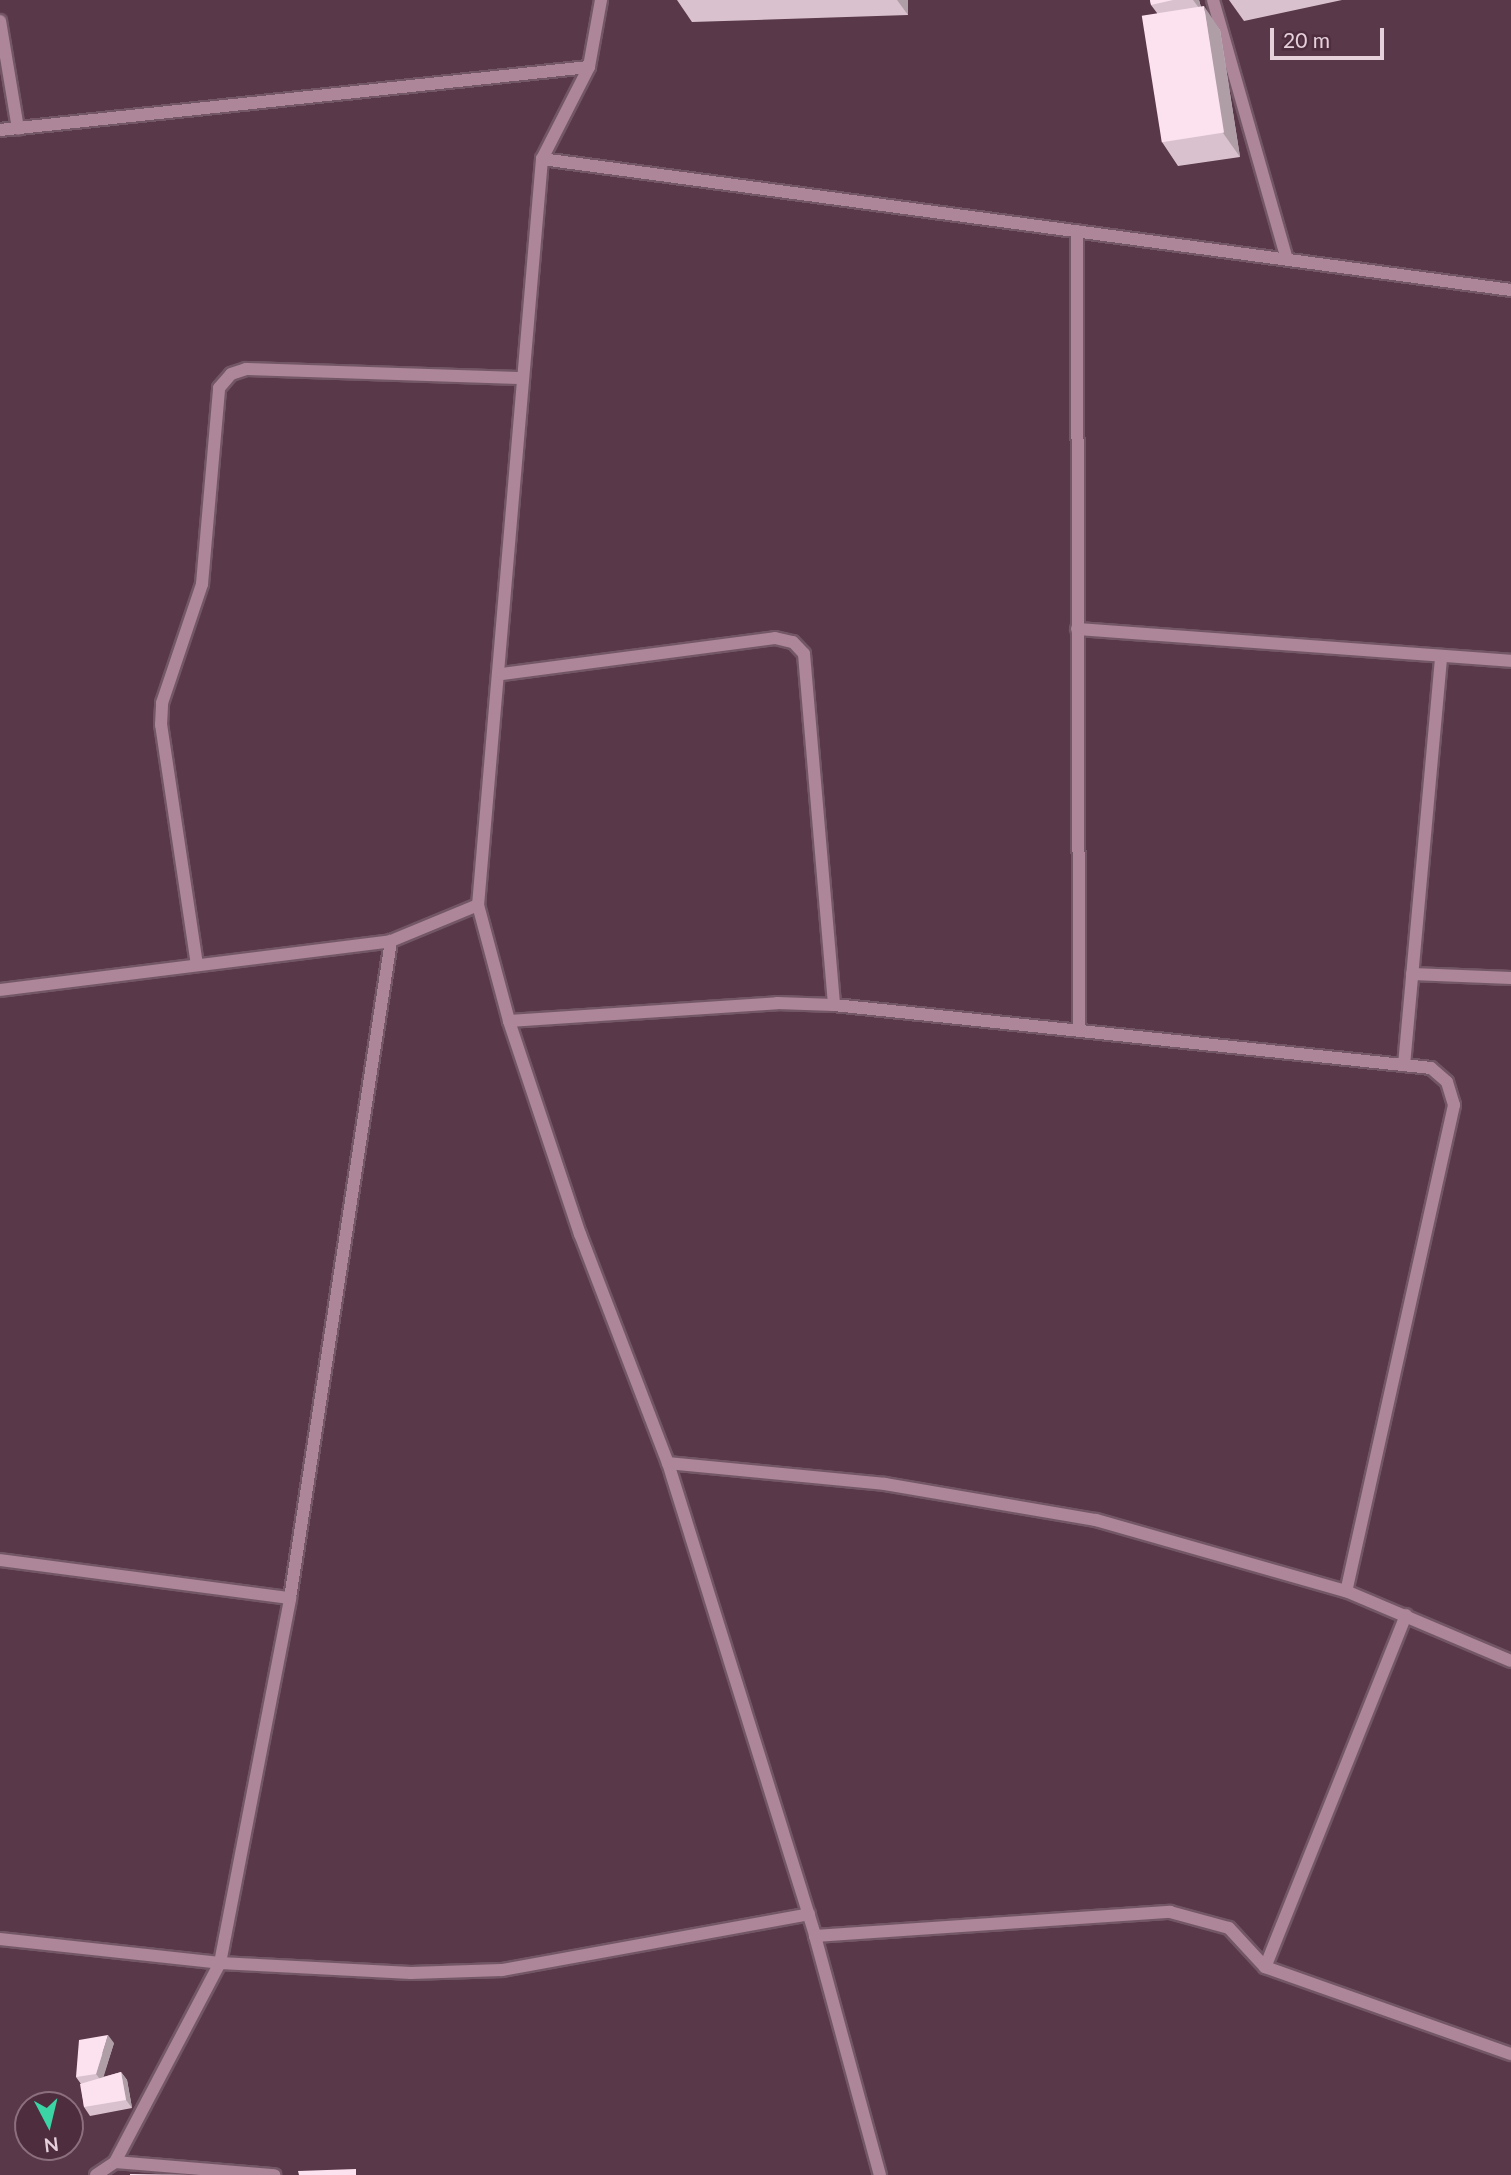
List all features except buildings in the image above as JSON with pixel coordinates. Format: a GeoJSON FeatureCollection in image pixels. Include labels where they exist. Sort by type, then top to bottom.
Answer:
{"type":"FeatureCollection","features":[{"type":"Feature","properties":{"kind":"street"},"geometry":{"type":"LineString","coordinates":[[601,0],[589,67],[542,159],[520,378],[502,674],[478,905],[509,1021],[580,1234],[668,1463],[809,1914],[880,2175]]}},
{"type":"Feature","properties":{"kind":"street"},"geometry":{"type":"LineString","coordinates":[[1213,0],[1287,259]]}},
{"type":"Feature","properties":{"kind":"street"},"geometry":{"type":"LineString","coordinates":[[0,20],[18,129]]}},
{"type":"Feature","properties":{"kind":"street"},"geometry":{"type":"LineString","coordinates":[[0,130],[589,67]]}},
{"type":"Feature","properties":{"kind":"street"},"geometry":{"type":"LineString","coordinates":[[542,159],[1511,290]]}},
{"type":"Feature","properties":{"kind":"street"},"geometry":{"type":"LineString","coordinates":[[1077,231],[1079,1029]]}},
{"type":"Feature","properties":{"kind":"street"},"geometry":{"type":"LineString","coordinates":[[197,965],[161,725],[162,703],[204,574],[219,388],[230,374],[246,369],[520,378]]}},
{"type":"Feature","properties":{"kind":"street"},"geometry":{"type":"LineString","coordinates":[[1077,629],[1511,661]]}},
{"type":"Feature","properties":{"kind":"street"},"geometry":{"type":"LineString","coordinates":[[502,674],[775,638],[793,642],[804,654],[834,1005]]}},
{"type":"Feature","properties":{"kind":"street"},"geometry":{"type":"LineString","coordinates":[[1404,1065],[1441,657]]}},
{"type":"Feature","properties":{"kind":"street"},"geometry":{"type":"LineString","coordinates":[[0,989],[391,942],[478,905]]}},
{"type":"Feature","properties":{"kind":"street"},"geometry":{"type":"LineString","coordinates":[[96,2175],[115,2162],[220,1963],[290,1598],[391,942]]}},
{"type":"Feature","properties":{"kind":"street"},"geometry":{"type":"LineString","coordinates":[[1412,974],[1511,978]]}},
{"type":"Feature","properties":{"kind":"street"},"geometry":{"type":"LineString","coordinates":[[509,1021],[778,1003],[834,1005],[1431,1068],[1447,1082],[1454,1105],[1346,1591]]}},
{"type":"Feature","properties":{"kind":"street"},"geometry":{"type":"LineString","coordinates":[[668,1463],[885,1484],[1096,1520],[1346,1591],[1511,1661]]}},
{"type":"Feature","properties":{"kind":"street"},"geometry":{"type":"LineString","coordinates":[[0,1560],[290,1598]]}},
{"type":"Feature","properties":{"kind":"street"},"geometry":{"type":"LineString","coordinates":[[1265,1967],[1406,1615]]}},
{"type":"Feature","properties":{"kind":"street"},"geometry":{"type":"LineString","coordinates":[[815,1936],[1170,1912],[1229,1928],[1265,1967],[1511,2054]]}},
{"type":"Feature","properties":{"kind":"street"},"geometry":{"type":"LineString","coordinates":[[0,1939],[220,1963],[411,1973],[502,1970],[809,1914]]}},
{"type":"Feature","properties":{"kind":"street"},"geometry":{"type":"LineString","coordinates":[[115,2162],[274,2175]]}}]}
